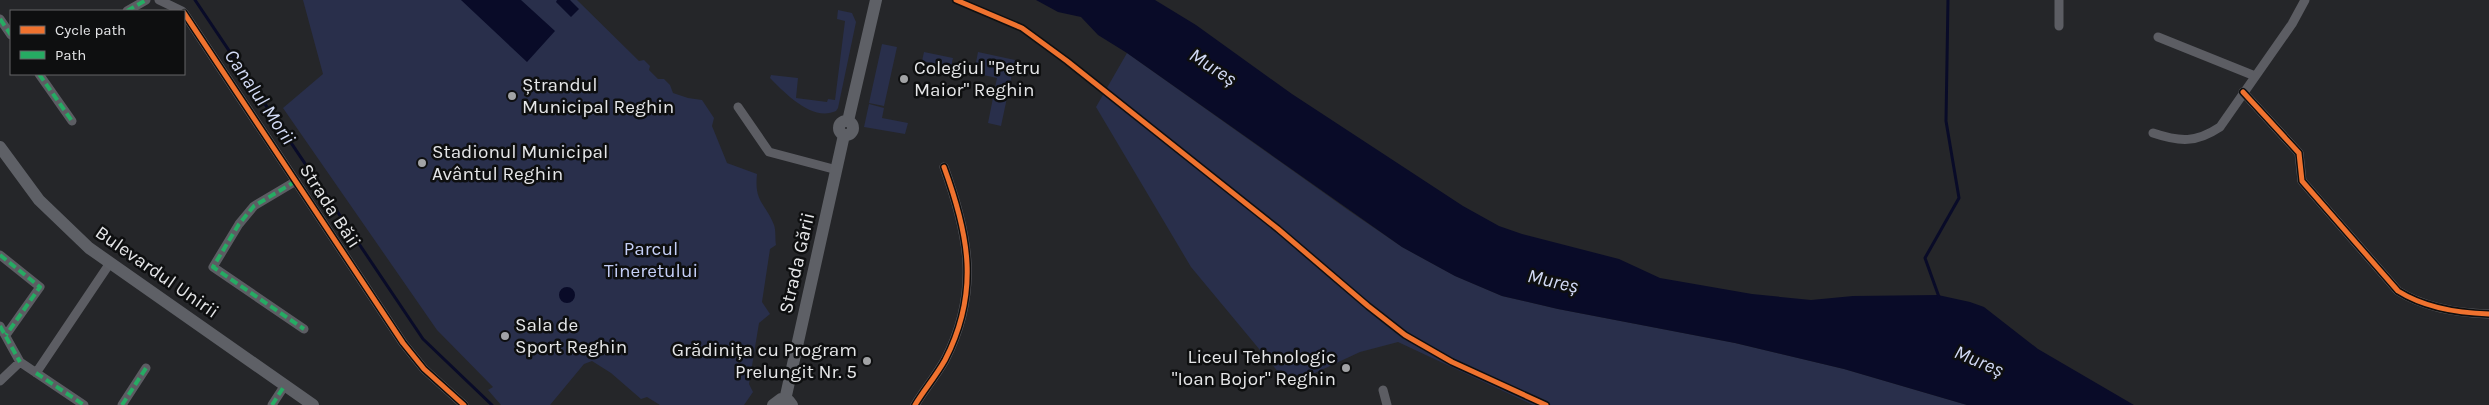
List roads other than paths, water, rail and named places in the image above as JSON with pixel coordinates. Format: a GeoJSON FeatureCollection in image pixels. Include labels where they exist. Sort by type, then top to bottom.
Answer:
{"type":"FeatureCollection","features":[{"type":"Feature","properties":{"kind":"main road","name":"Strada Gării"},"geometry":{"type":"LineString","coordinates":[[783,403],[837,170],[844,135],[840,132],[839,126],[843,121],[848,121],[876,0]]}},
{"type":"Feature","properties":{"kind":"main road","name":"Bulevardul Unirii"},"geometry":{"type":"LineString","coordinates":[[0,147],[33,193],[55,218],[88,248],[313,405]]}},
{"type":"Feature","properties":{"kind":"street"},"geometry":{"type":"LineString","coordinates":[[129,10],[146,0]]}},
{"type":"Feature","properties":{"kind":"street","name":"Strada Băii"},"geometry":{"type":"LineString","coordinates":[[159,0],[179,10]]}},
{"type":"Feature","properties":{"kind":"street"},"geometry":{"type":"LineString","coordinates":[[2059,0],[2059,26]]}},
{"type":"Feature","properties":{"kind":"street"},"geometry":{"type":"LineString","coordinates":[[2153,133],[2171,139],[2187,140],[2205,137],[2220,127],[2292,24],[2305,0]]}},
{"type":"Feature","properties":{"kind":"street","name":"Strada Băii"},"geometry":{"type":"LineString","coordinates":[[185,15],[403,343],[424,369],[464,405]]}},
{"type":"Feature","properties":{"kind":"street"},"geometry":{"type":"LineString","coordinates":[[0,19],[10,34]]}},
{"type":"Feature","properties":{"kind":"street"},"geometry":{"type":"LineString","coordinates":[[2158,38],[2255,76]]}},
{"type":"Feature","properties":{"kind":"street"},"geometry":{"type":"LineString","coordinates":[[40,75],[72,121]]}},
{"type":"Feature","properties":{"kind":"street"},"geometry":{"type":"LineString","coordinates":[[2243,92],[2299,153],[2302,181],[2398,291],[2411,299],[2433,306],[2464,313],[2489,314]]}},
{"type":"Feature","properties":{"kind":"street"},"geometry":{"type":"LineString","coordinates":[[738,107],[769,152],[837,170]]}},
{"type":"Feature","properties":{"kind":"street"},"geometry":{"type":"LineString","coordinates":[[915,405],[944,362],[964,311],[968,282],[965,245],[958,207],[944,167]]}},
{"type":"Feature","properties":{"kind":"street"},"geometry":{"type":"LineString","coordinates":[[296,181],[254,206],[239,224],[212,267],[304,329]]}},
{"type":"Feature","properties":{"kind":"street"},"geometry":{"type":"LineString","coordinates":[[0,255],[40,287],[6,335]]}},
{"type":"Feature","properties":{"kind":"street"},"geometry":{"type":"LineString","coordinates":[[36,373],[110,263]]}},
{"type":"Feature","properties":{"kind":"street"},"geometry":{"type":"LineString","coordinates":[[0,326],[20,362],[84,405]]}},
{"type":"Feature","properties":{"kind":"street"},"geometry":{"type":"LineString","coordinates":[[0,380],[20,362]]}},
{"type":"Feature","properties":{"kind":"street"},"geometry":{"type":"LineString","coordinates":[[122,405],[146,368]]}},
{"type":"Feature","properties":{"kind":"street"},"geometry":{"type":"LineString","coordinates":[[272,405],[285,385]]}},
{"type":"Feature","properties":{"kind":"street"},"geometry":{"type":"LineString","coordinates":[[1383,390],[1387,405]]}},
{"type":"Feature","properties":{"kind":"water"},"geometry":{"type":"Polygon","coordinates":[[[461,0],[521,0],[555,31],[527,62],[461,0]]]}},
{"type":"Feature","properties":{"kind":"water"},"geometry":{"type":"Polygon","coordinates":[[[557,0],[570,0],[579,9],[571,17],[556,2],[557,0]]]}},
{"type":"Feature","properties":{"kind":"water","name":"Mureș"},"geometry":{"type":"Polygon","coordinates":[[[1036,0],[1155,0],[1196,25],[1292,94],[1463,206],[1499,226],[1522,234],[1619,259],[1660,278],[1752,294],[1811,300],[1853,296],[1938,295],[1970,302],[1984,307],[2038,349],[2134,405],[1967,405],[1844,369],[1735,343],[1558,309],[1502,296],[1455,276],[1402,247],[1127,53],[1098,35],[1081,17],[1058,12],[1036,0]]]}},
{"type":"Feature","properties":{"kind":"water"},"geometry":{"type":"Polygon","coordinates":[[[564,287],[570,287],[575,292],[573,301],[564,303],[559,298],[559,292],[564,287]]]}},
{"type":"Feature","properties":{"kind":"waterway","name":"Canalul Morii"},"geometry":{"type":"LineString","coordinates":[[195,0],[423,339],[492,405]]}},
{"type":"Feature","properties":{"kind":"waterway"},"geometry":{"type":"LineString","coordinates":[[1939,297],[1925,258],[1959,198],[1946,121],[1948,0]]}},
{"type":"Feature","properties":{"kind":"place","name":"Colegiul \"Petru Maior\" Reghin"},"geometry":{"type":"Point","coordinates":[904,79]}},
{"type":"Feature","properties":{"kind":"place","name":"Ștrandul Municipal Reghin"},"geometry":{"type":"Point","coordinates":[512,96]}},
{"type":"Feature","properties":{"kind":"place","name":"Stadionul Municipal Avântul Reghin"},"geometry":{"type":"Point","coordinates":[422,163]}},
{"type":"Feature","properties":{"kind":"place","name":"Sala de Sport Reghin"},"geometry":{"type":"Point","coordinates":[505,336]}},
{"type":"Feature","properties":{"kind":"place","name":"Grădinița cu Program Prelungit Nr. 5"},"geometry":{"type":"Point","coordinates":[867,361]}},
{"type":"Feature","properties":{"kind":"place","name":"Liceul Tehnologic \"Ioan Bojor\" Reghin"},"geometry":{"type":"Point","coordinates":[1346,368]}},
{"type":"Feature","properties":{"kind":"park label","name":"Parcul Tineretului"},"geometry":{"type":"Point","coordinates":[651,260]}}]}
